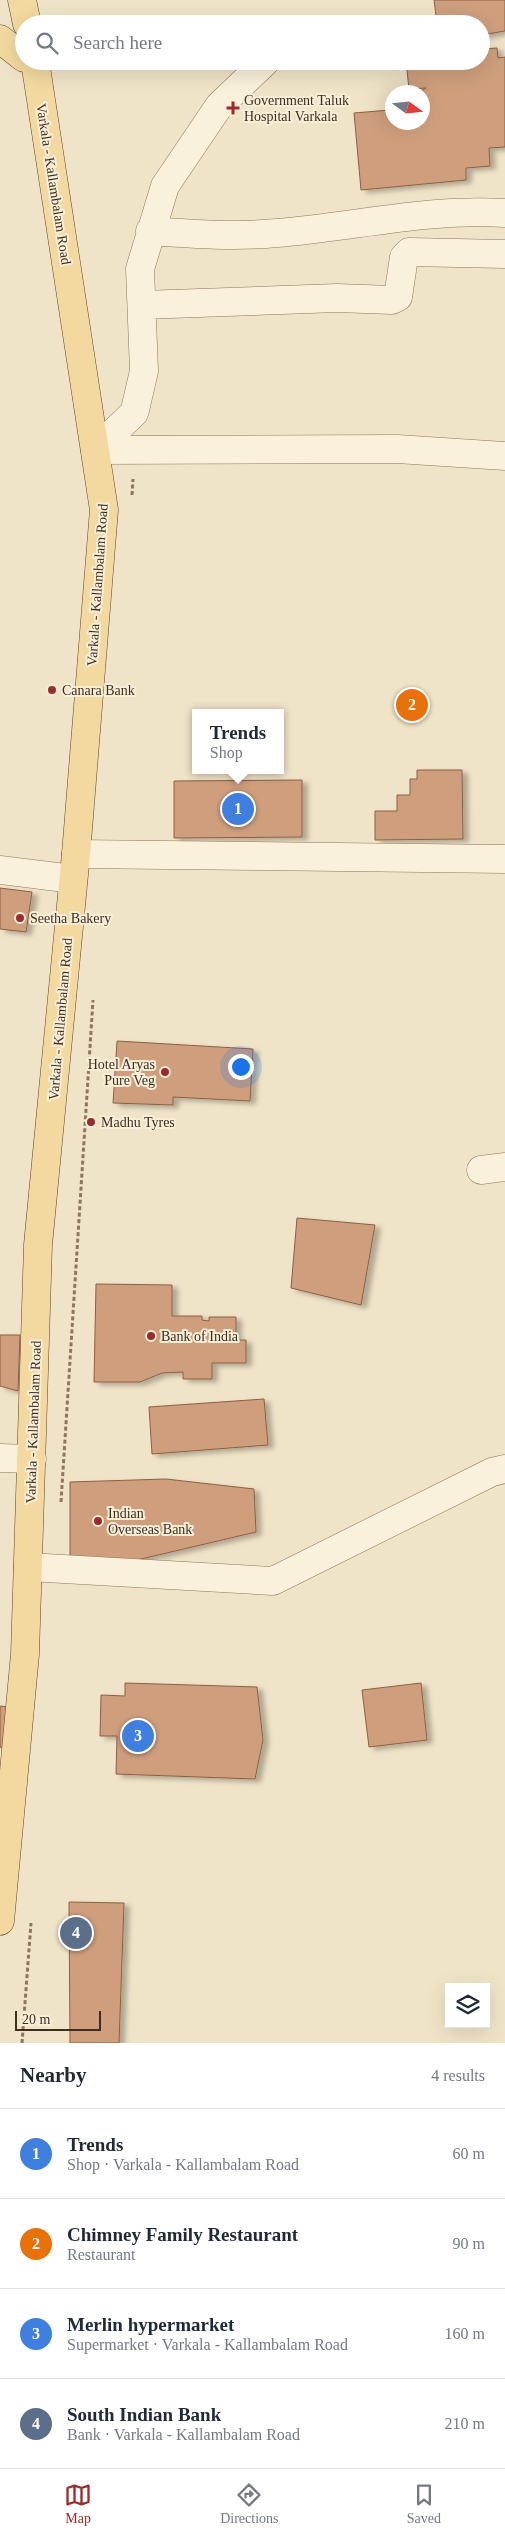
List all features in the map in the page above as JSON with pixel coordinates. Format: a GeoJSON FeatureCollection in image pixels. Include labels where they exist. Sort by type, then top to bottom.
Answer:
{"type":"FeatureCollection","features":[{"type":"Feature","properties":{"kind":"main road"},"geometry":{"type":"LineString","coordinates":[[22,0],[25,15]]}},
{"type":"Feature","properties":{"kind":"main road"},"geometry":{"type":"LineString","coordinates":[[0,39],[15,50]]}},
{"type":"Feature","properties":{"kind":"main road","name":"Varkala - Kallambalam Road"},"geometry":{"type":"LineString","coordinates":[[0,1921],[25,1654],[38,1244],[74,867],[104,510],[32,70]]}},
{"type":"Feature","properties":{"kind":"street"},"geometry":{"type":"LineString","coordinates":[[95,450],[134,414],[144,371],[140,269],[150,230],[165,186],[186,152],[219,106],[257,70]]}},
{"type":"Feature","properties":{"kind":"street"},"geometry":{"type":"LineString","coordinates":[[150,230],[215,236],[276,233],[443,214],[505,213]]}},
{"type":"Feature","properties":{"kind":"street"},"geometry":{"type":"LineString","coordinates":[[142,305],[337,298],[392,300],[398,297],[404,258],[409,252],[505,254]]}},
{"type":"Feature","properties":{"kind":"street"},"geometry":{"type":"LineString","coordinates":[[95,450],[397,449],[505,456]]}},
{"type":"Feature","properties":{"kind":"street"},"geometry":{"type":"LineString","coordinates":[[0,870],[505,859]]}},
{"type":"Feature","properties":{"kind":"street"},"geometry":{"type":"LineString","coordinates":[[0,1458],[32,1459]]}},
{"type":"Feature","properties":{"kind":"street"},"geometry":{"type":"LineString","coordinates":[[28,1567],[273,1580],[492,1472],[505,1469]]}},
{"type":"Feature","properties":{"kind":"path"},"geometry":{"type":"LineString","coordinates":[[132,499],[136,450]]}},
{"type":"Feature","properties":{"kind":"path"},"geometry":{"type":"LineString","coordinates":[[60,1509],[93,994]]}},
{"type":"Feature","properties":{"kind":"path"},"geometry":{"type":"LineString","coordinates":[[22,2043],[31,1916]]}},
{"type":"Feature","properties":{"kind":"building"},"geometry":{"type":"Polygon","coordinates":[[[434,0],[505,0],[505,31],[490,34],[490,15],[436,15],[434,0]]]}},
{"type":"Feature","properties":{"kind":"building"},"geometry":{"type":"Polygon","coordinates":[[[490,48],[497,48],[498,58],[505,57],[505,147],[489,148],[490,166],[466,168],[466,180],[361,190],[354,113],[385,110],[385,130],[430,130],[430,85],[409,85],[407,70],[490,70],[490,48]]]}},
{"type":"Feature","properties":{"kind":"building"},"geometry":{"type":"Polygon","coordinates":[[[417,770],[462,770],[463,839],[375,840],[375,811],[397,811],[397,795],[410,795],[410,779],[417,779],[417,770]]]}},
{"type":"Feature","properties":{"kind":"building"},"geometry":{"type":"Polygon","coordinates":[[[302,780],[302,837],[174,838],[174,781],[302,780]]]}},
{"type":"Feature","properties":{"kind":"building"},"geometry":{"type":"Polygon","coordinates":[[[0,888],[32,892],[26,932],[0,929],[0,888]]]}},
{"type":"Feature","properties":{"kind":"building"},"geometry":{"type":"Polygon","coordinates":[[[117,1041],[253,1049],[250,1101],[173,1097],[173,1105],[113,1103],[117,1041]]]}},
{"type":"Feature","properties":{"kind":"building"},"geometry":{"type":"Polygon","coordinates":[[[297,1218],[375,1225],[361,1305],[291,1288],[297,1218]]]}},
{"type":"Feature","properties":{"kind":"building"},"geometry":{"type":"Polygon","coordinates":[[[96,1284],[172,1285],[172,1316],[202,1316],[202,1320],[209,1321],[209,1317],[236,1317],[236,1340],[246,1340],[246,1363],[212,1363],[212,1379],[183,1379],[183,1372],[162,1373],[140,1382],[94,1382],[96,1284]]]}},
{"type":"Feature","properties":{"kind":"building"},"geometry":{"type":"Polygon","coordinates":[[[0,1335],[20,1335],[18,1391],[0,1386],[0,1335]]]}},
{"type":"Feature","properties":{"kind":"building"},"geometry":{"type":"Polygon","coordinates":[[[264,1399],[268,1445],[152,1454],[149,1407],[264,1399]]]}},
{"type":"Feature","properties":{"kind":"building"},"geometry":{"type":"Polygon","coordinates":[[[166,1479],[254,1489],[256,1532],[124,1563],[70,1562],[70,1482],[166,1479]]]}},
{"type":"Feature","properties":{"kind":"building"},"geometry":{"type":"Polygon","coordinates":[[[125,1683],[257,1687],[263,1740],[255,1779],[116,1774],[117,1736],[100,1736],[101,1695],[125,1696],[125,1683]]]}},
{"type":"Feature","properties":{"kind":"building"},"geometry":{"type":"Polygon","coordinates":[[[421,1683],[427,1740],[369,1747],[362,1690],[421,1683]]]}},
{"type":"Feature","properties":{"kind":"building"},"geometry":{"type":"Polygon","coordinates":[[[0,1706],[8,1707],[4,1748],[0,1747],[0,1706]]]}},
{"type":"Feature","properties":{"kind":"building"},"geometry":{"type":"Polygon","coordinates":[[[69,1902],[124,1903],[119,2043],[70,2043],[69,1902]]]}},
{"type":"Feature","properties":{"kind":"place","name":"Government Taluk Hospital Varkala"},"geometry":{"type":"Point","coordinates":[233,108]}},
{"type":"Feature","properties":{"kind":"place","name":"Canara Bank"},"geometry":{"type":"Point","coordinates":[52,690]}},
{"type":"Feature","properties":{"kind":"place","name":"Chimney Family Restaurant"},"geometry":{"type":"Point","coordinates":[412,705]}},
{"type":"Feature","properties":{"kind":"place","name":"Trends"},"geometry":{"type":"Point","coordinates":[238,809]}},
{"type":"Feature","properties":{"kind":"place","name":"Seetha Bakery"},"geometry":{"type":"Point","coordinates":[20,918]}},
{"type":"Feature","properties":{"kind":"place","name":"Hotel Aryas Pure Veg"},"geometry":{"type":"Point","coordinates":[165,1072]}},
{"type":"Feature","properties":{"kind":"place","name":"Madhu Tyres"},"geometry":{"type":"Point","coordinates":[91,1122]}},
{"type":"Feature","properties":{"kind":"place","name":"Bank of India"},"geometry":{"type":"Point","coordinates":[151,1336]}},
{"type":"Feature","properties":{"kind":"place","name":"Indian Overseas Bank"},"geometry":{"type":"Point","coordinates":[98,1521]}},
{"type":"Feature","properties":{"kind":"place","name":"Merlin hypermarket"},"geometry":{"type":"Point","coordinates":[138,1736]}},
{"type":"Feature","properties":{"kind":"place","name":"South Indian Bank"},"geometry":{"type":"Point","coordinates":[76,1933]}}]}
